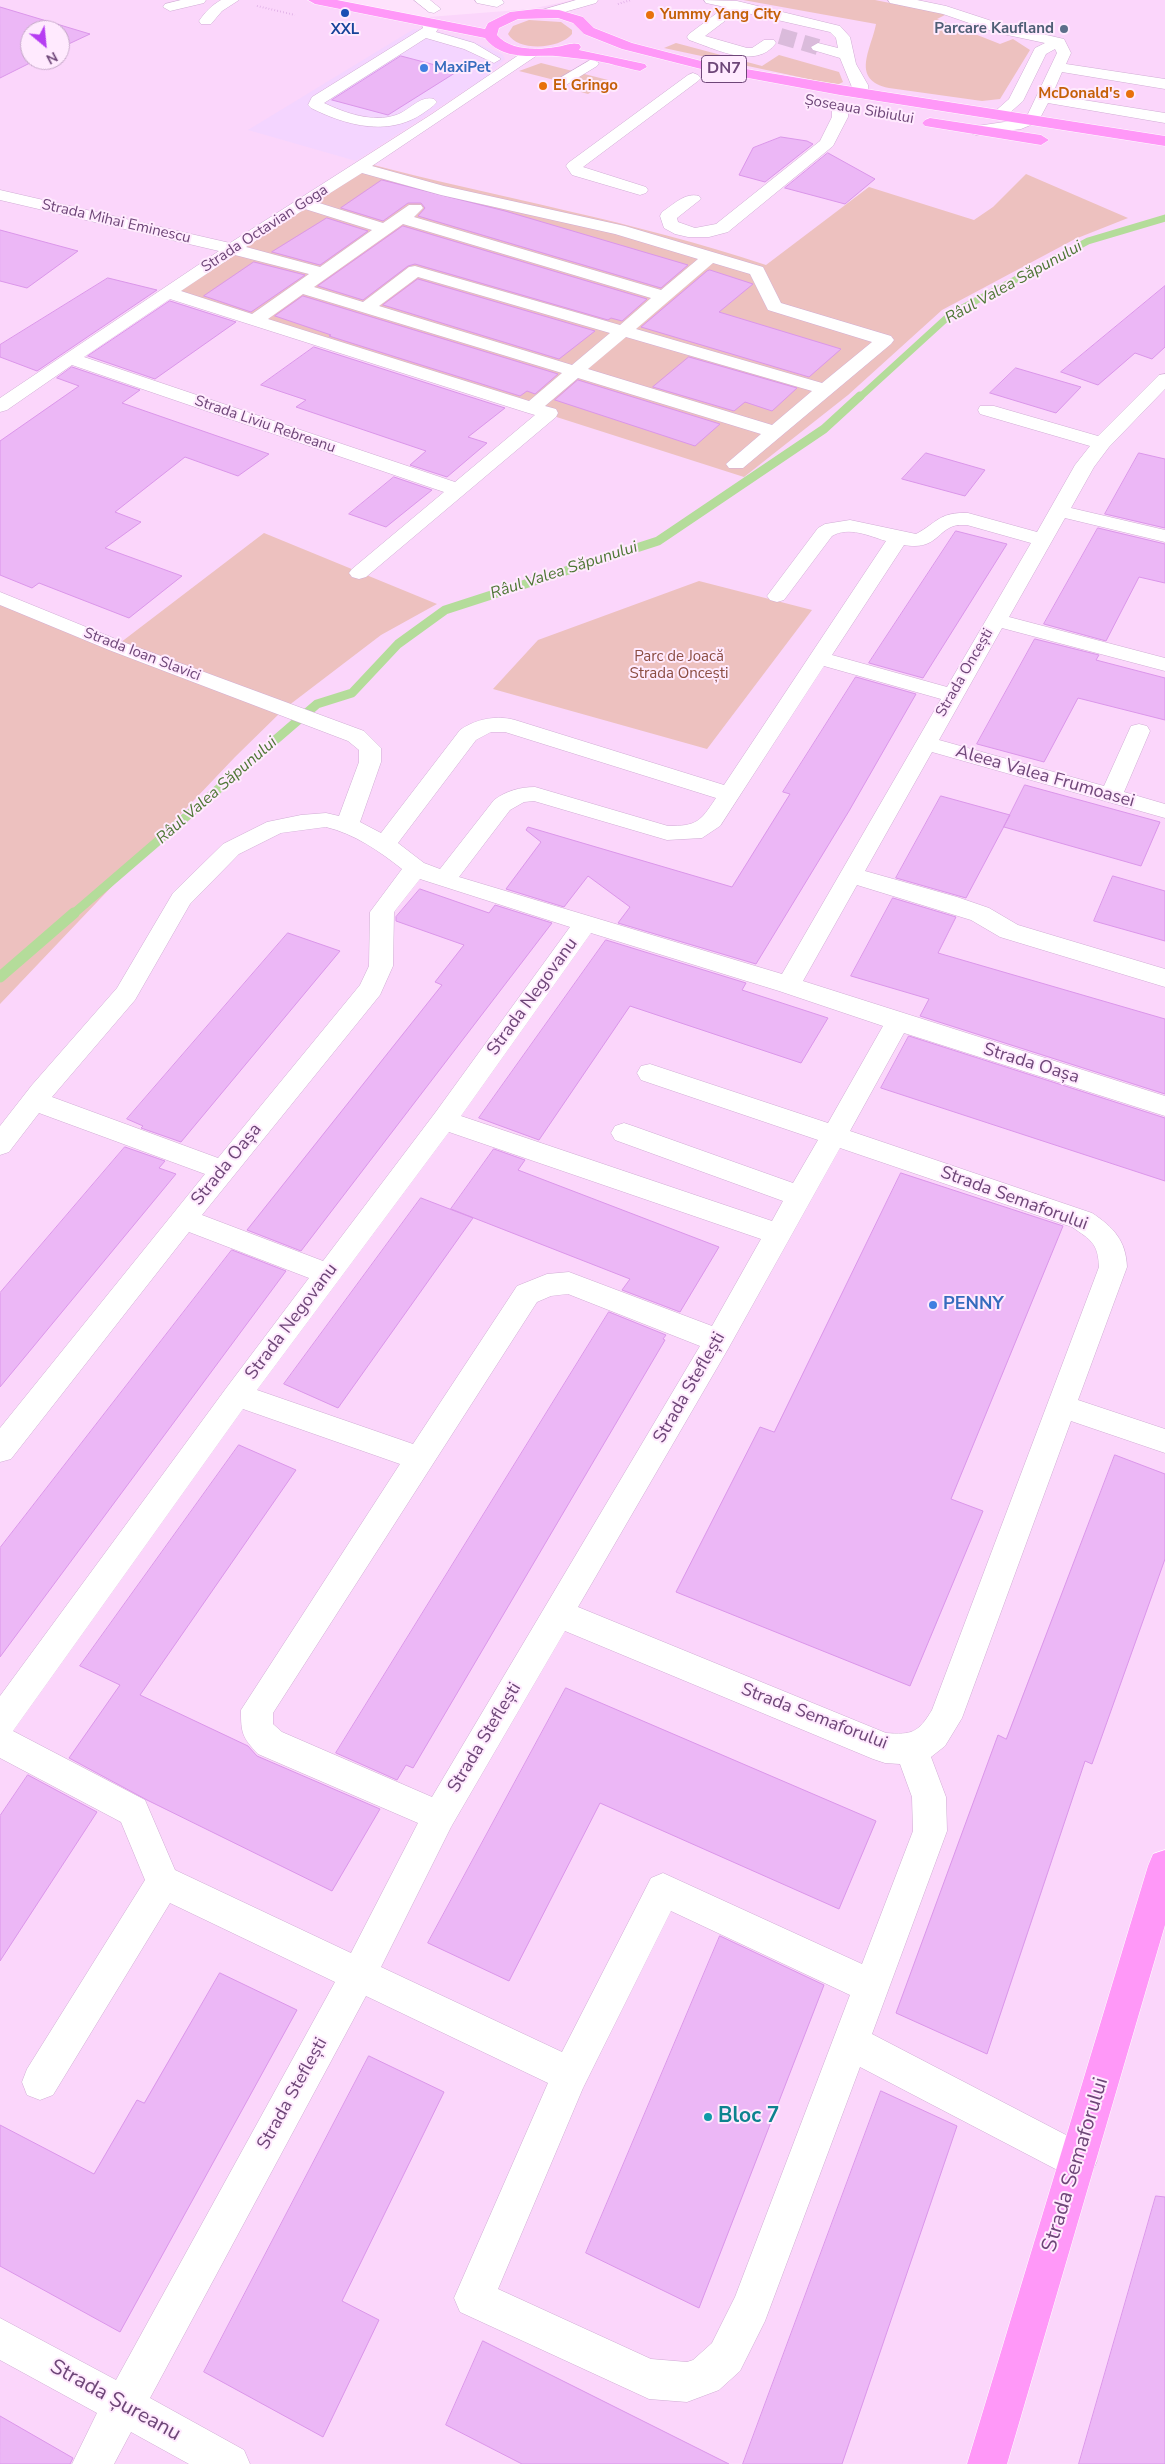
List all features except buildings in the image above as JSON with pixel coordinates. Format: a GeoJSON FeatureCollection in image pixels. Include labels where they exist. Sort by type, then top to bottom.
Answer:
{"type":"FeatureCollection","features":[{"type":"Feature","properties":{"kind":"main road"},"geometry":{"type":"LineString","coordinates":[[315,0],[490,36],[496,44],[511,50],[531,53],[568,50],[585,41],[593,16]]}},
{"type":"Feature","properties":{"kind":"main road"},"geometry":{"type":"LineString","coordinates":[[384,0],[429,22]]}},
{"type":"Feature","properties":{"kind":"main road","name":"Șoseaua Sibiului"},"geometry":{"type":"LineString","coordinates":[[482,7],[515,15],[547,13],[569,16],[593,16],[627,46],[670,58],[861,94],[1165,141]]}},
{"type":"Feature","properties":{"kind":"main road"},"geometry":{"type":"LineString","coordinates":[[429,22],[450,11]]}},
{"type":"Feature","properties":{"kind":"main road","name":"Șoseaua Sibiului"},"geometry":{"type":"LineString","coordinates":[[490,36],[493,26],[515,15]]}},
{"type":"Feature","properties":{"kind":"main road"},"geometry":{"type":"LineString","coordinates":[[556,52],[594,56],[652,69]]}},
{"type":"Feature","properties":{"kind":"main road","name":"DN7"},"geometry":{"type":"LineString","coordinates":[[677,75],[728,86]]}},
{"type":"Feature","properties":{"kind":"main road","name":"Șoseaua Sibiului"},"geometry":{"type":"LineString","coordinates":[[821,104],[859,111]]}},
{"type":"Feature","properties":{"kind":"main road","name":"Șoseaua Sibiului"},"geometry":{"type":"LineString","coordinates":[[917,121],[1055,142]]}},
{"type":"Feature","properties":{"kind":"main road"},"geometry":{"type":"LineString","coordinates":[[1142,153],[1165,155]]}},
{"type":"Feature","properties":{"kind":"main road","name":"Strada Semaforului"},"geometry":{"type":"LineString","coordinates":[[987,2464],[1165,1866]]}},
{"type":"Feature","properties":{"kind":"street"},"geometry":{"type":"LineString","coordinates":[[174,2],[198,0]]}},
{"type":"Feature","properties":{"kind":"street"},"geometry":{"type":"LineString","coordinates":[[206,21],[216,8],[232,0]]}},
{"type":"Feature","properties":{"kind":"street"},"geometry":{"type":"LineString","coordinates":[[421,0],[429,22],[494,60]]}},
{"type":"Feature","properties":{"kind":"street"},"geometry":{"type":"LineString","coordinates":[[711,0],[797,24],[825,25],[841,33],[847,55],[860,85],[861,94]]}},
{"type":"Feature","properties":{"kind":"street"},"geometry":{"type":"LineString","coordinates":[[896,0],[946,10],[1003,30],[1059,42]]}},
{"type":"Feature","properties":{"kind":"street"},"geometry":{"type":"LineString","coordinates":[[482,7],[497,3]]}},
{"type":"Feature","properties":{"kind":"street"},"geometry":{"type":"LineString","coordinates":[[737,6],[695,34],[694,37],[746,53],[756,52],[769,43]]}},
{"type":"Feature","properties":{"kind":"street"},"geometry":{"type":"LineString","coordinates":[[547,13],[593,16]]}},
{"type":"Feature","properties":{"kind":"street"},"geometry":{"type":"LineString","coordinates":[[429,22],[317,100],[316,105],[372,122],[390,122],[404,118],[444,92]]}},
{"type":"Feature","properties":{"kind":"street"},"geometry":{"type":"LineString","coordinates":[[976,130],[1021,124],[1032,119],[1064,54],[1059,42]]}},
{"type":"Feature","properties":{"kind":"street"},"geometry":{"type":"LineString","coordinates":[[1000,114],[1015,101],[1040,51],[1059,42]]}},
{"type":"Feature","properties":{"kind":"street"},"geometry":{"type":"LineString","coordinates":[[818,47],[847,55]]}},
{"type":"Feature","properties":{"kind":"street"},"geometry":{"type":"LineString","coordinates":[[477,70],[511,50]]}},
{"type":"Feature","properties":{"kind":"street","name":"Strada Octavian Goga"},"geometry":{"type":"LineString","coordinates":[[0,406],[233,249],[437,117],[531,53]]}},
{"type":"Feature","properties":{"kind":"street"},"geometry":{"type":"LineString","coordinates":[[561,82],[592,63]]}},
{"type":"Feature","properties":{"kind":"street"},"geometry":{"type":"LineString","coordinates":[[1057,68],[1165,84]]}},
{"type":"Feature","properties":{"kind":"street"},"geometry":{"type":"LineString","coordinates":[[1109,75],[1124,83],[1165,90]]}},
{"type":"Feature","properties":{"kind":"street"},"geometry":{"type":"LineString","coordinates":[[640,190],[578,172],[574,166],[693,78]]}},
{"type":"Feature","properties":{"kind":"street"},"geometry":{"type":"LineString","coordinates":[[1043,98],[1165,118]]}},
{"type":"Feature","properties":{"kind":"street"},"geometry":{"type":"LineString","coordinates":[[693,199],[668,216],[670,224],[681,230],[695,233],[722,228],[827,143],[840,117],[840,108]]}},
{"type":"Feature","properties":{"kind":"street"},"geometry":{"type":"LineString","coordinates":[[359,167],[441,190],[619,230],[757,271],[774,306],[884,340],[827,390],[736,464]]}},
{"type":"Feature","properties":{"kind":"street"},"geometry":{"type":"LineString","coordinates":[[255,320],[441,190]]}},
{"type":"Feature","properties":{"kind":"street","name":"Strada Mihai Eminescu"},"geometry":{"type":"LineString","coordinates":[[0,195],[233,249],[323,273]]}},
{"type":"Feature","properties":{"kind":"street"},"geometry":{"type":"LineString","coordinates":[[303,203],[385,229]]}},
{"type":"Feature","properties":{"kind":"street"},"geometry":{"type":"LineString","coordinates":[[401,218],[664,296]]}},
{"type":"Feature","properties":{"kind":"street"},"geometry":{"type":"LineString","coordinates":[[359,574],[458,490],[541,410],[574,372],[710,257]]}},
{"type":"Feature","properties":{"kind":"street"},"geometry":{"type":"LineString","coordinates":[[366,308],[415,271],[827,390]]}},
{"type":"Feature","properties":{"kind":"street"},"geometry":{"type":"LineString","coordinates":[[300,288],[776,432]]}},
{"type":"Feature","properties":{"kind":"street"},"geometry":{"type":"LineString","coordinates":[[169,293],[541,410]]}},
{"type":"Feature","properties":{"kind":"street","name":"Strada Liviu Rebreanu"},"geometry":{"type":"LineString","coordinates":[[71,359],[458,490]]}},
{"type":"Feature","properties":{"kind":"street","name":"Strada Oncești"},"geometry":{"type":"LineString","coordinates":[[788,985],[1085,465],[1102,443],[1165,379]]}},
{"type":"Feature","properties":{"kind":"street"},"geometry":{"type":"LineString","coordinates":[[9,382],[28,387]]}},
{"type":"Feature","properties":{"kind":"street"},"geometry":{"type":"LineString","coordinates":[[987,410],[1102,443]]}},
{"type":"Feature","properties":{"kind":"street"},"geometry":{"type":"LineString","coordinates":[[1060,511],[1165,536]]}},
{"type":"Feature","properties":{"kind":"street"},"geometry":{"type":"LineString","coordinates":[[777,596],[825,532],[834,526],[848,526],[898,538],[916,540],[923,539],[944,522],[956,518],[968,519],[1043,540]]}},
{"type":"Feature","properties":{"kind":"street"},"geometry":{"type":"LineString","coordinates":[[444,880],[502,805],[523,794],[535,794],[667,833],[682,834],[702,829],[712,821],[898,538]]}},
{"type":"Feature","properties":{"kind":"street","name":"Strada Ioan Slavici"},"geometry":{"type":"LineString","coordinates":[[0,598],[116,646],[356,736],[370,748],[370,762],[347,825]]}},
{"type":"Feature","properties":{"kind":"street"},"geometry":{"type":"LineString","coordinates":[[996,620],[1165,665]]}},
{"type":"Feature","properties":{"kind":"street"},"geometry":{"type":"LineString","coordinates":[[819,658],[952,696]]}},
{"type":"Feature","properties":{"kind":"street"},"geometry":{"type":"LineString","coordinates":[[385,844],[468,736],[476,729],[491,725],[508,725],[729,794]]}},
{"type":"Feature","properties":{"kind":"street"},"geometry":{"type":"LineString","coordinates":[[1111,796],[1139,731]]}},
{"type":"Feature","properties":{"kind":"street","name":"Aleea Valea Frumoasei"},"geometry":{"type":"LineString","coordinates":[[926,743],[1165,811]]}},
{"type":"Feature","properties":{"kind":"street","name":"Strada Oașa"},"geometry":{"type":"LineString","coordinates":[[0,1145],[34,1101],[126,994],[181,899],[231,849],[275,827],[300,822],[326,820],[347,825],[385,844],[416,868],[444,880],[788,985],[898,1022],[1165,1106]]}},
{"type":"Feature","properties":{"kind":"street","name":"Strada Oașa"},"geometry":{"type":"LineString","coordinates":[[4,1436],[371,989],[381,966],[382,912],[394,894],[416,868]]}},
{"type":"Feature","properties":{"kind":"street"},"geometry":{"type":"LineString","coordinates":[[850,875],[949,903],[980,914],[1009,931],[1165,978]]}},
{"type":"Feature","properties":{"kind":"street","name":"Strada Negovanu"},"geometry":{"type":"LineString","coordinates":[[0,1722],[237,1395],[444,1120],[585,924]]}},
{"type":"Feature","properties":{"kind":"street","name":"Strada Steflești"},"geometry":{"type":"LineString","coordinates":[[92,2464],[358,1975],[439,1816],[718,1342],[777,1234],[898,1022]]}},
{"type":"Feature","properties":{"kind":"street","name":"Strada Semaforului"},"geometry":{"type":"LineString","coordinates":[[558,1614],[885,1748],[912,1750],[934,1738],[946,1718],[1113,1267],[1113,1248],[1100,1232],[1082,1220],[650,1073]]}},
{"type":"Feature","properties":{"kind":"street"},"geometry":{"type":"LineString","coordinates":[[34,1101],[223,1170]]}},
{"type":"Feature","properties":{"kind":"street"},"geometry":{"type":"LineString","coordinates":[[444,1120],[777,1234]]}},
{"type":"Feature","properties":{"kind":"street"},"geometry":{"type":"LineString","coordinates":[[624,1133],[799,1196]]}},
{"type":"Feature","properties":{"kind":"street"},"geometry":{"type":"LineString","coordinates":[[183,1219],[328,1274]]}},
{"type":"Feature","properties":{"kind":"street"},"geometry":{"type":"LineString","coordinates":[[439,1816],[270,1743],[258,1730],[256,1710],[418,1458],[527,1294],[547,1285],[569,1283],[718,1342]]}},
{"type":"Feature","properties":{"kind":"street"},"geometry":{"type":"LineString","coordinates":[[237,1395],[418,1458]]}},
{"type":"Feature","properties":{"kind":"street"},"geometry":{"type":"LineString","coordinates":[[1061,1406],[1165,1441]]}},
{"type":"Feature","properties":{"kind":"street"},"geometry":{"type":"LineString","coordinates":[[0,1741],[133,1811],[163,1882],[570,2075]]}},
{"type":"Feature","properties":{"kind":"street"},"geometry":{"type":"LineString","coordinates":[[872,1987],[663,1890],[570,2075],[474,2298],[649,2379],[687,2382],[705,2376],[726,2357],[751,2307],[851,2043],[872,1987],[930,1831],[929,1797],[912,1750]]}},
{"type":"Feature","properties":{"kind":"street"},"geometry":{"type":"LineString","coordinates":[[40,2082],[163,1882]]}},
{"type":"Feature","properties":{"kind":"street"},"geometry":{"type":"LineString","coordinates":[[851,2043],[1078,2160]]}},
{"type":"Feature","properties":{"kind":"street","name":"Strada Șureanu"},"geometry":{"type":"LineString","coordinates":[[0,2338],[230,2464]]}},
{"type":"Feature","properties":{"kind":"shaded area"},"geometry":{"type":"Polygon","coordinates":[[[0,0],[314,0],[403,19],[531,9],[573,0],[1165,0],[1165,2464],[0,2464],[0,0]]]}},
{"type":"Feature","properties":{"kind":"shaded area"},"geometry":{"type":"Polygon","coordinates":[[[414,29],[438,32],[469,40],[502,54],[505,59],[486,77],[356,161],[248,130],[414,29]]]}},
{"type":"Feature","properties":{"kind":"green space"},"geometry":{"type":"Polygon","coordinates":[[[743,0],[875,0],[940,13],[945,15],[937,19],[1000,44],[1013,39],[1030,50],[1000,99],[982,101],[889,88],[877,84],[866,71],[866,63],[876,24],[743,0]]]}},
{"type":"Feature","properties":{"kind":"green space"},"geometry":{"type":"Polygon","coordinates":[[[529,20],[561,22],[572,30],[572,34],[558,43],[549,45],[529,46],[513,40],[508,34],[513,26],[529,20]]]}},
{"type":"Feature","properties":{"kind":"green space"},"geometry":{"type":"Polygon","coordinates":[[[676,43],[762,66],[779,55],[839,72],[843,82],[839,84],[827,83],[664,48],[676,43]]]}},
{"type":"Feature","properties":{"kind":"green space"},"geometry":{"type":"Polygon","coordinates":[[[541,63],[608,80],[588,94],[581,92],[586,88],[519,71],[541,63]]]}},
{"type":"Feature","properties":{"kind":"green space"},"geometry":{"type":"Polygon","coordinates":[[[366,163],[667,235],[766,265],[869,187],[974,220],[993,207],[1026,174],[1128,218],[1075,239],[942,310],[848,395],[744,477],[169,293],[366,163]]]}},
{"type":"Feature","properties":{"kind":"green space"},"geometry":{"type":"Polygon","coordinates":[[[264,533],[437,604],[381,635],[284,709],[235,757],[0,1004],[0,598],[116,646],[264,533]]]}},
{"type":"Feature","properties":{"kind":"green space","name":"Parc de Joacă Strada Oncești"},"geometry":{"type":"Polygon","coordinates":[[[699,581],[812,610],[707,749],[493,689],[538,640],[699,581]]]}},
{"type":"Feature","properties":{"kind":"waterway","name":"Râul Valea Săpunului"},"geometry":{"type":"LineString","coordinates":[[859,398],[951,314],[1088,241],[1165,218]]}},
{"type":"Feature","properties":{"kind":"waterway","name":"Râul Valea Săpunului"},"geometry":{"type":"LineString","coordinates":[[72,915],[317,704],[352,693],[398,644],[445,610],[658,541],[824,429],[860,396]]}},
{"type":"Feature","properties":{"kind":"waterway","name":"Râul Valea Săpunului"},"geometry":{"type":"LineString","coordinates":[[0,977],[74,913]]}},
{"type":"Feature","properties":{"kind":"tunnel"},"geometry":{"type":"LineString","coordinates":[[780,36],[818,47]]}},
{"type":"Feature","properties":{"kind":"place","name":"XXL"},"geometry":{"type":"Point","coordinates":[345,13]}},
{"type":"Feature","properties":{"kind":"place","name":"Yummy Yang City"},"geometry":{"type":"Point","coordinates":[650,15]}},
{"type":"Feature","properties":{"kind":"place","name":"Parcare Kaufland"},"geometry":{"type":"Point","coordinates":[1064,29]}},
{"type":"Feature","properties":{"kind":"place","name":"MaxiPet"},"geometry":{"type":"Point","coordinates":[424,68]}},
{"type":"Feature","properties":{"kind":"place","name":"El Gringo"},"geometry":{"type":"Point","coordinates":[543,86]}},
{"type":"Feature","properties":{"kind":"place","name":"McDonald's"},"geometry":{"type":"Point","coordinates":[1130,94]}},
{"type":"Feature","properties":{"kind":"place","name":"PENNY"},"geometry":{"type":"Point","coordinates":[933,1305]}},
{"type":"Feature","properties":{"kind":"place","name":"Bloc 7"},"geometry":{"type":"Point","coordinates":[708,2117]}}]}
